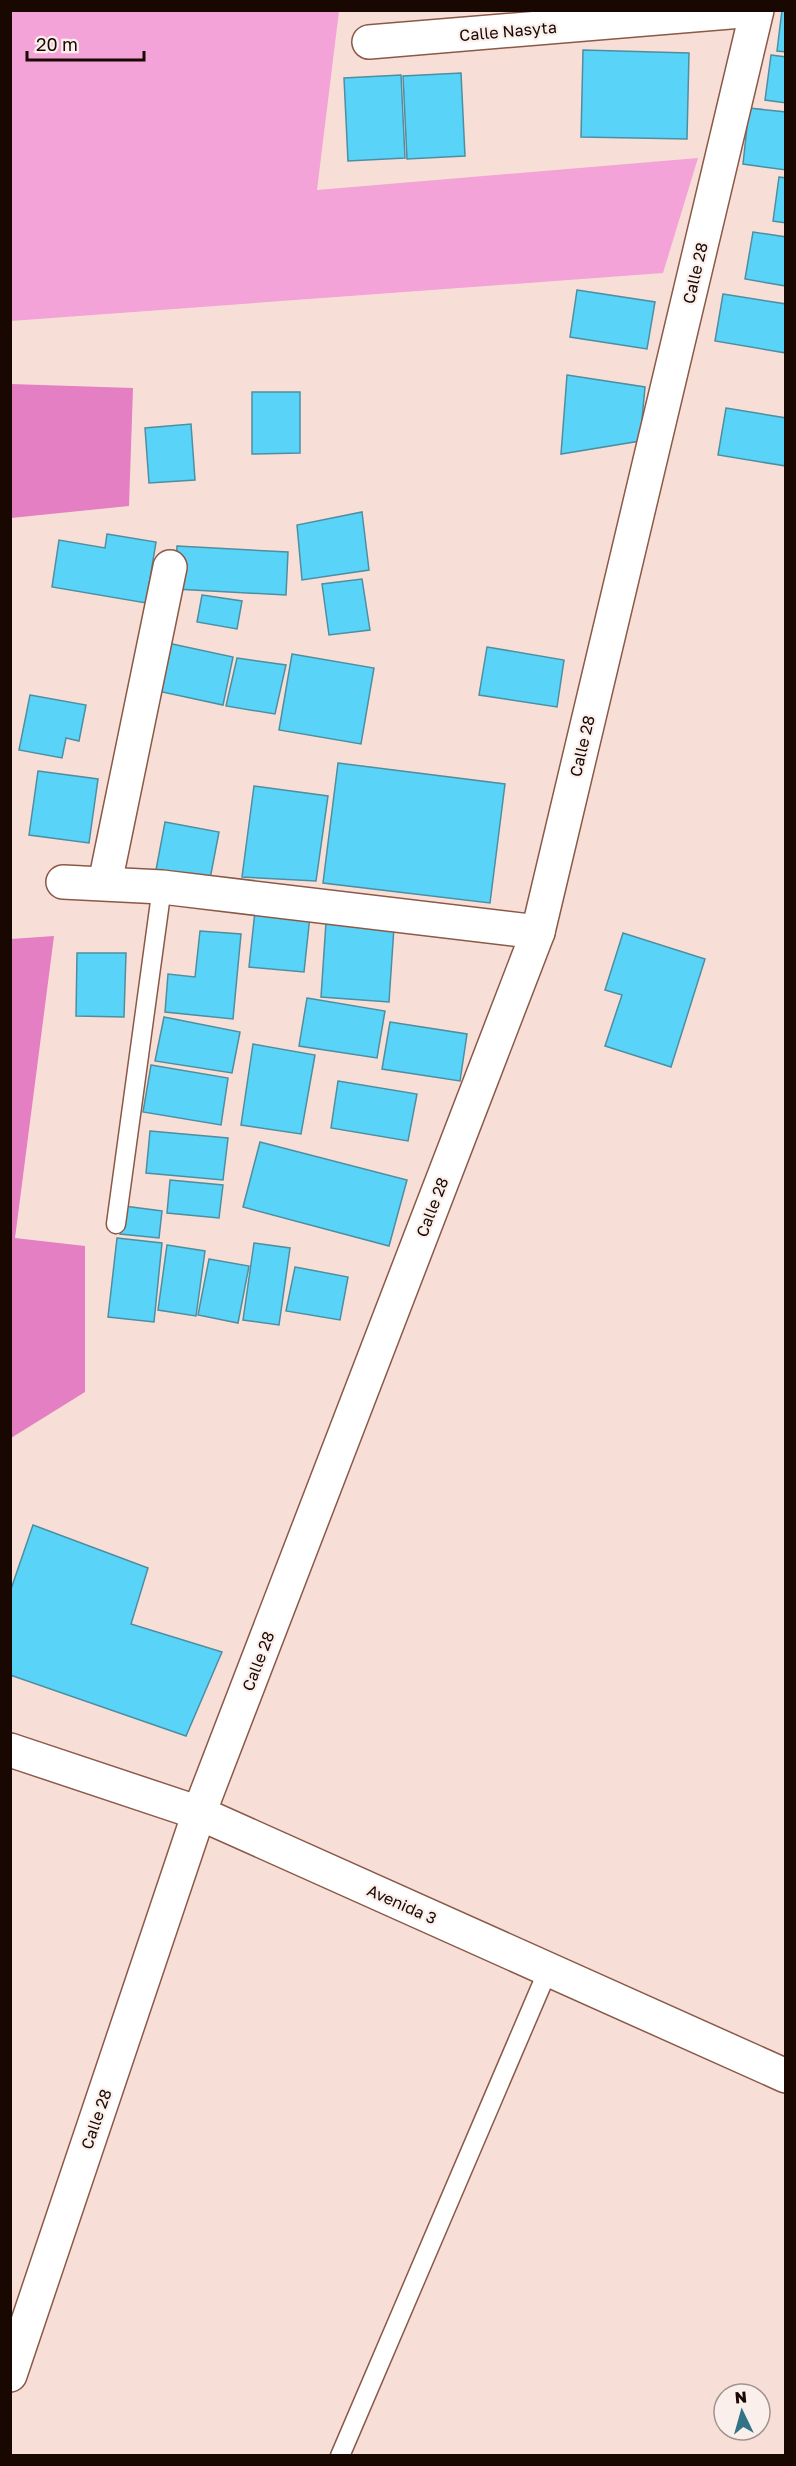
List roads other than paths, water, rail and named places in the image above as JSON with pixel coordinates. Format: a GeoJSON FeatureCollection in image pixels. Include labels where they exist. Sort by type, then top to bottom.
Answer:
{"type":"FeatureCollection","features":[{"type":"Feature","properties":{"kind":"street","name":"Calle Nasyta"},"geometry":{"type":"LineString","coordinates":[[369,42],[756,10]]}},
{"type":"Feature","properties":{"kind":"street","name":"Calle 28"},"geometry":{"type":"LineString","coordinates":[[10,2375],[199,1813],[538,932],[756,10]]}},
{"type":"Feature","properties":{"kind":"street"},"geometry":{"type":"LineString","coordinates":[[105,883],[170,567]]}},
{"type":"Feature","properties":{"kind":"street"},"geometry":{"type":"LineString","coordinates":[[63,882],[162,887],[538,932]]}},
{"type":"Feature","properties":{"kind":"street","name":"Avenida 3"},"geometry":{"type":"LineString","coordinates":[[10,1750],[199,1813],[786,2076]]}},
{"type":"Feature","properties":{"kind":"lane"},"geometry":{"type":"LineString","coordinates":[[116,1224],[162,887]]}},
{"type":"Feature","properties":{"kind":"lane"},"geometry":{"type":"LineString","coordinates":[[340,2456],[548,1970]]}}]}
